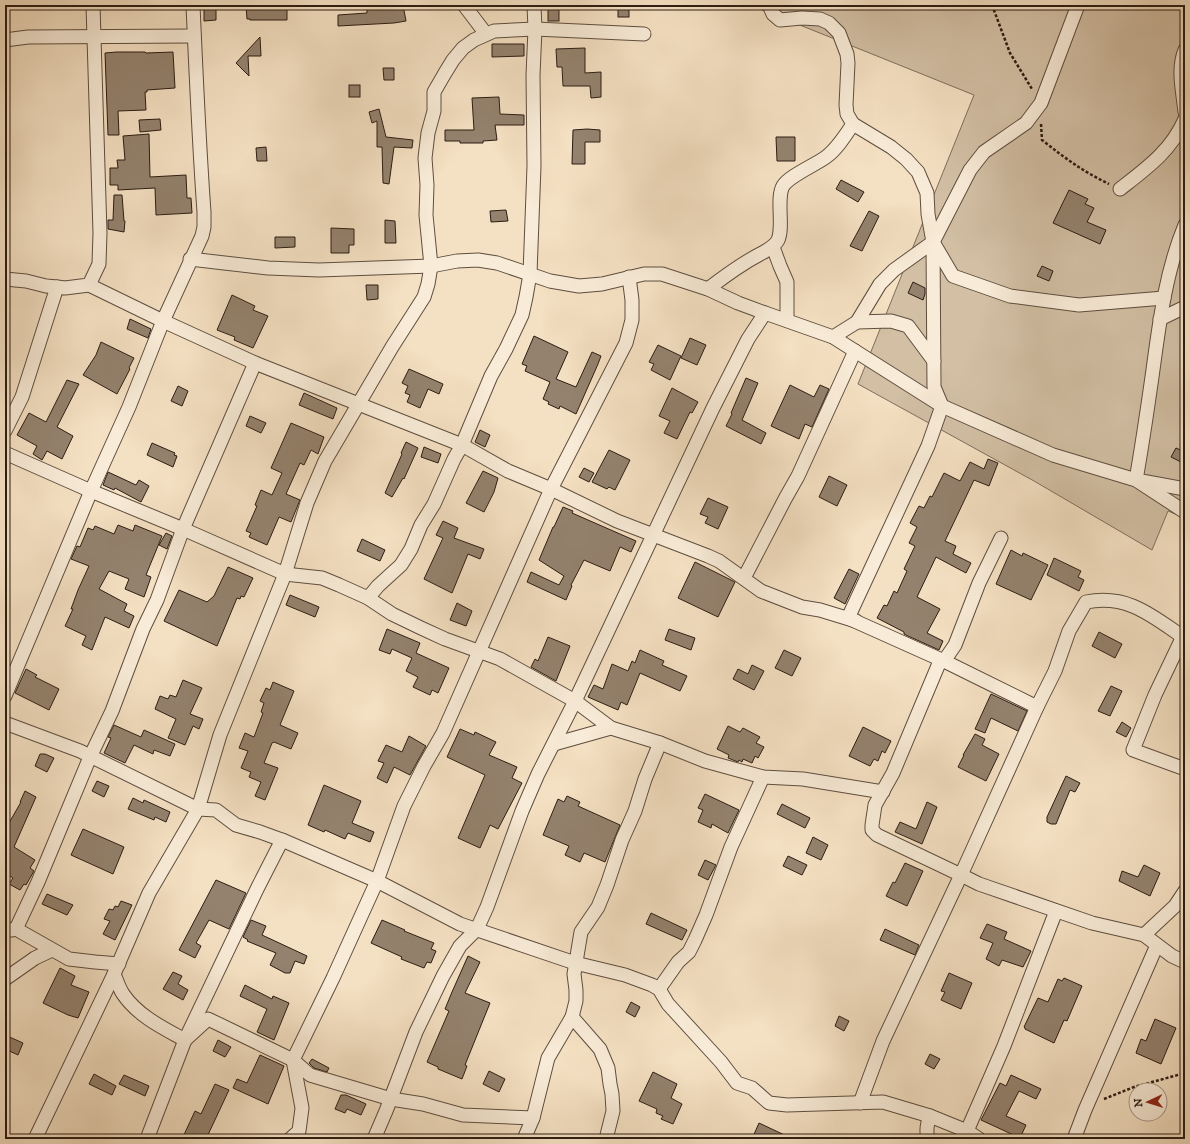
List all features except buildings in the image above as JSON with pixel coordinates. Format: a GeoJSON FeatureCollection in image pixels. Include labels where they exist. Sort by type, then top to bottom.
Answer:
{"type":"FeatureCollection","features":[{"type":"Feature","properties":{"kind":"street"},"geometry":{"type":"LineString","coordinates":[[88,285],[98,264],[100,233],[93,5]]}},
{"type":"Feature","properties":{"kind":"street"},"geometry":{"type":"LineString","coordinates":[[5,696],[90,491],[129,407],[163,321],[190,259],[199,243],[204,227],[193,5]]}},
{"type":"Feature","properties":{"kind":"street"},"geometry":{"type":"LineString","coordinates":[[464,5],[486,34]]}},
{"type":"Feature","properties":{"kind":"street"},"geometry":{"type":"LineString","coordinates":[[368,598],[378,586],[401,565],[411,549],[421,525],[434,504],[454,459],[462,445],[491,376],[522,315],[530,274],[534,166],[534,5]]}},
{"type":"Feature","properties":{"kind":"street"},"geometry":{"type":"LineString","coordinates":[[769,5],[773,14],[780,20],[802,18],[820,19],[829,23],[839,33],[848,63],[846,105],[848,114],[853,124],[891,147],[906,159],[918,172],[927,193],[927,206],[933,242],[934,387],[942,406],[928,446],[848,618]]}},
{"type":"Feature","properties":{"kind":"street"},"geometry":{"type":"LineString","coordinates":[[833,337],[857,322],[880,284],[894,270],[933,242],[970,170],[984,152],[1026,122],[1041,103],[1078,5]]}},
{"type":"Feature","properties":{"kind":"street"},"geometry":{"type":"LineString","coordinates":[[35,1139],[116,969],[149,893],[198,809],[220,735],[285,574],[307,503],[324,461],[360,404],[392,347],[424,297],[431,266],[426,229],[425,158],[428,133],[434,111],[434,92],[452,60],[463,48],[474,40],[494,31],[535,28],[644,34]]}},
{"type":"Feature","properties":{"kind":"street"},"geometry":{"type":"LineString","coordinates":[[5,40],[22,37],[194,36]]}},
{"type":"Feature","properties":{"kind":"street"},"geometry":{"type":"LineString","coordinates":[[1185,50],[1182,56],[1180,74],[1185,112]]}},
{"type":"Feature","properties":{"kind":"street"},"geometry":{"type":"LineString","coordinates":[[1120,189],[1162,154],[1178,134],[1185,119]]}},
{"type":"Feature","properties":{"kind":"street"},"geometry":{"type":"LineString","coordinates":[[708,289],[732,270],[773,247],[778,240],[782,187],[787,181],[827,156],[838,145],[853,124]]}},
{"type":"Feature","properties":{"kind":"street"},"geometry":{"type":"LineString","coordinates":[[1136,480],[1164,298],[1179,239],[1185,225]]}},
{"type":"Feature","properties":{"kind":"street"},"geometry":{"type":"LineString","coordinates":[[933,242],[954,276],[1010,296],[1079,306],[1164,298]]}},
{"type":"Feature","properties":{"kind":"street"},"geometry":{"type":"LineString","coordinates":[[773,247],[787,282],[788,320]]}},
{"type":"Feature","properties":{"kind":"street"},"geometry":{"type":"LineString","coordinates":[[190,259],[268,268],[320,270],[431,266],[457,261],[478,260],[496,263],[550,281],[579,286],[602,284],[644,274],[662,274],[708,289],[738,303],[833,337],[942,406],[1054,454],[1136,480],[1185,489]]}},
{"type":"Feature","properties":{"kind":"street"},"geometry":{"type":"LineString","coordinates":[[290,1139],[299,1131],[302,1108],[293,1060],[333,978],[377,881],[404,806],[424,766],[443,733],[551,488],[626,343],[632,320],[632,300],[629,277]]}},
{"type":"Feature","properties":{"kind":"street"},"geometry":{"type":"LineString","coordinates":[[5,279],[65,288],[88,285],[255,363],[462,445],[508,471],[551,488],[610,518],[719,561],[761,591],[783,601],[848,618],[1037,707]]}},
{"type":"Feature","properties":{"kind":"street"},"geometry":{"type":"LineString","coordinates":[[5,431],[22,397],[57,287]]}},
{"type":"Feature","properties":{"kind":"street"},"geometry":{"type":"LineString","coordinates":[[1160,320],[1185,306]]}},
{"type":"Feature","properties":{"kind":"street"},"geometry":{"type":"LineString","coordinates":[[374,1139],[391,1099],[416,1032],[443,976],[460,946],[477,929],[487,907],[522,811],[538,774],[575,701],[716,401],[748,339],[765,313]]}},
{"type":"Feature","properties":{"kind":"street"},"geometry":{"type":"LineString","coordinates":[[857,322],[891,321],[908,326],[934,362]]}},
{"type":"Feature","properties":{"kind":"street"},"geometry":{"type":"LineString","coordinates":[[744,578],[798,476],[855,351]]}},
{"type":"Feature","properties":{"kind":"street"},"geometry":{"type":"LineString","coordinates":[[116,969],[94,962],[69,959],[11,929],[38,882],[90,757],[112,710],[143,630],[157,600],[183,529],[255,363]]}},
{"type":"Feature","properties":{"kind":"street"},"geometry":{"type":"LineString","coordinates":[[5,453],[285,574],[322,578],[368,598],[392,614],[421,628],[500,659],[575,701],[611,728],[660,743],[705,761],[763,777],[803,779],[883,792]]}},
{"type":"Feature","properties":{"kind":"street"},"geometry":{"type":"LineString","coordinates":[[1136,480],[1185,512]]}},
{"type":"Feature","properties":{"kind":"street"},"geometry":{"type":"LineString","coordinates":[[1001,538],[980,583],[955,645],[942,661],[893,773],[875,805],[872,830],[876,835],[980,884],[1092,923],[1144,935],[1172,956],[1185,962]]}},
{"type":"Feature","properties":{"kind":"street"},"geometry":{"type":"LineString","coordinates":[[860,1103],[883,1041],[1055,671],[1069,631],[1086,602],[1115,600],[1131,604],[1184,634],[1155,694],[1133,750],[1185,769]]}},
{"type":"Feature","properties":{"kind":"street"},"geometry":{"type":"LineString","coordinates":[[5,723],[80,752],[198,809],[216,810],[236,825],[282,840],[377,881],[460,924],[575,963],[625,975],[652,985],[659,989],[668,1004],[721,1062],[737,1082],[752,1088],[769,1103],[787,1105],[883,1102],[930,1116],[974,1136],[1004,1046],[1056,911]]}},
{"type":"Feature","properties":{"kind":"street"},"geometry":{"type":"LineString","coordinates":[[554,744],[611,728]]}},
{"type":"Feature","properties":{"kind":"street"},"geometry":{"type":"LineString","coordinates":[[524,1139],[533,1118],[548,1058],[572,1017],[576,1001],[574,974],[575,963],[582,932],[601,900],[622,840],[635,811],[645,780],[660,743]]}},
{"type":"Feature","properties":{"kind":"street"},"geometry":{"type":"LineString","coordinates":[[659,989],[678,962],[689,952],[695,940],[706,915],[731,847],[763,777]]}},
{"type":"Feature","properties":{"kind":"street"},"geometry":{"type":"LineString","coordinates":[[147,1139],[185,1040],[282,840]]}},
{"type":"Feature","properties":{"kind":"street"},"geometry":{"type":"LineString","coordinates":[[1144,935],[1175,906],[1185,891]]}},
{"type":"Feature","properties":{"kind":"street"},"geometry":{"type":"LineString","coordinates":[[1074,1139],[1085,1110],[1157,945]]}},
{"type":"Feature","properties":{"kind":"street"},"geometry":{"type":"LineString","coordinates":[[5,979],[35,958],[52,950]]}},
{"type":"Feature","properties":{"kind":"street"},"geometry":{"type":"LineString","coordinates":[[116,969],[122,993],[144,1015],[159,1026],[185,1040]]}},
{"type":"Feature","properties":{"kind":"street"},"geometry":{"type":"LineString","coordinates":[[572,1017],[600,1050],[608,1068],[613,1111],[606,1139]]}},
{"type":"Feature","properties":{"kind":"street"},"geometry":{"type":"LineString","coordinates":[[185,1040],[208,1019],[293,1060],[310,1075],[391,1099],[423,1104],[463,1115],[533,1118]]}},
{"type":"Feature","properties":{"kind":"street"},"geometry":{"type":"LineString","coordinates":[[928,1139],[928,1120],[930,1116]]}},
{"type":"Feature","properties":{"kind":"path"},"geometry":{"type":"LineString","coordinates":[[992,5],[1010,53],[1041,103],[1042,140],[1070,163],[1120,189]]}},
{"type":"Feature","properties":{"kind":"path"},"geometry":{"type":"LineString","coordinates":[[1085,1110],[1114,1094],[1185,1073]]}},
{"type":"Feature","properties":{"kind":"shaded area"},"geometry":{"type":"Polygon","coordinates":[[[750,5],[1185,5],[1185,518],[1168,511],[1152,550],[1034,481],[858,384],[974,95],[750,5]]]}}]}
